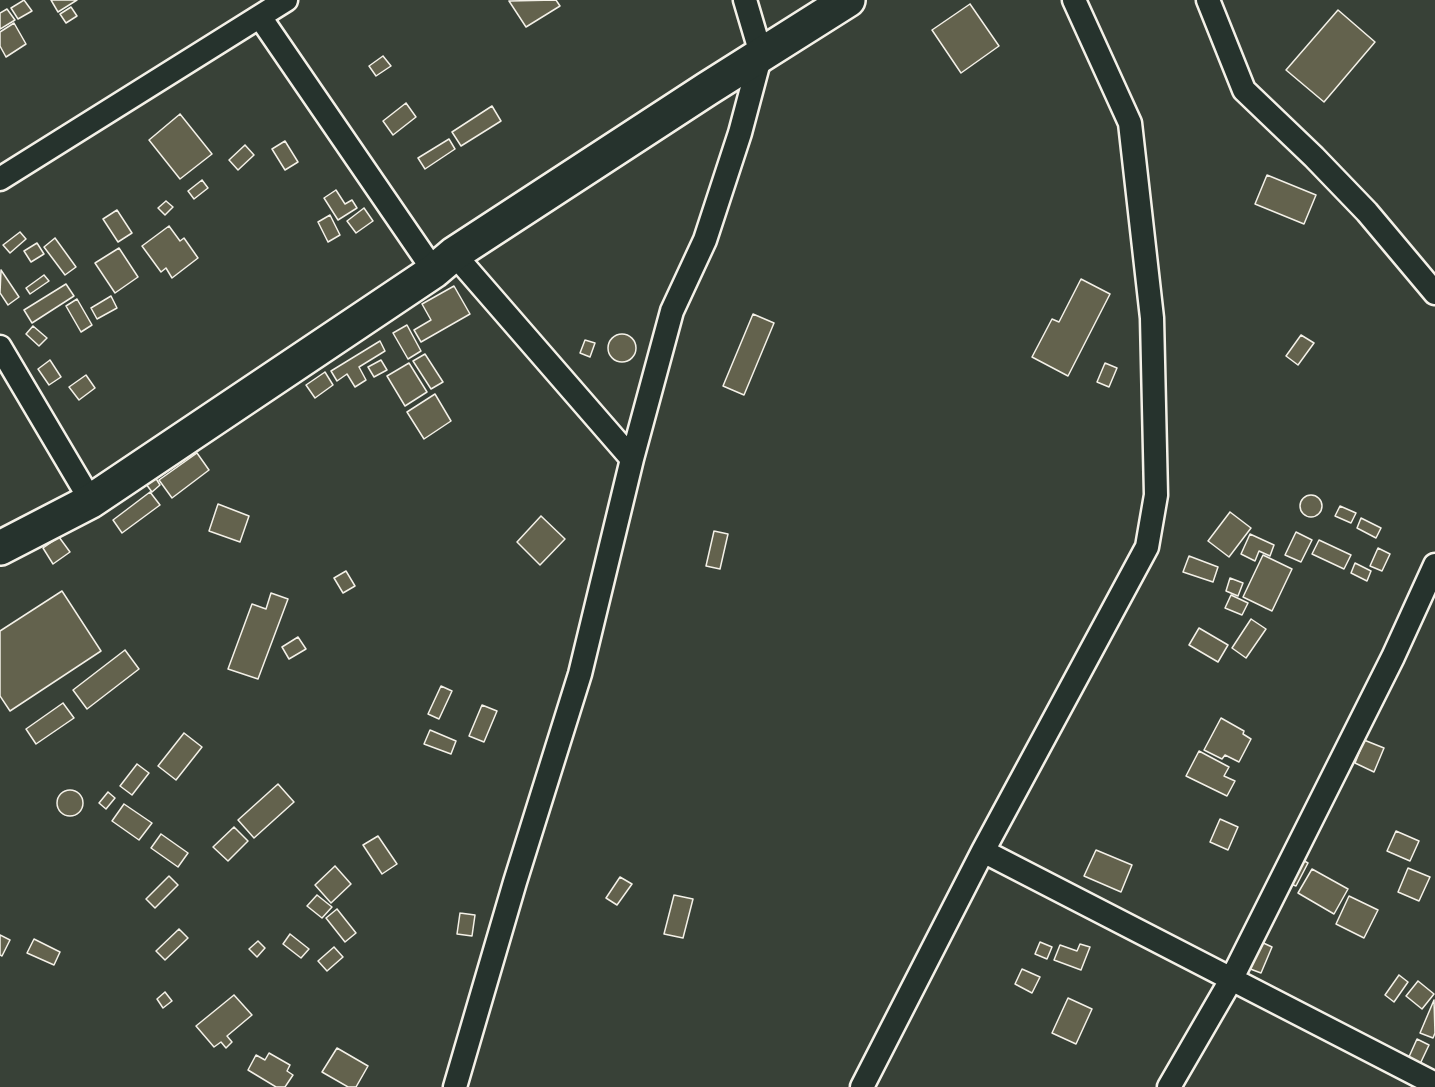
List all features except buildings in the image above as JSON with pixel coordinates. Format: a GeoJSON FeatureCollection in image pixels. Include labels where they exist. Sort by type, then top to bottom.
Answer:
{"type":"FeatureCollection","features":[{"type":"Feature","properties":{"kind":"main road"},"geometry":{"type":"LineString","coordinates":[[0,548],[91,501],[444,263],[761,54],[848,0]]}},
{"type":"Feature","properties":{"kind":"street"},"geometry":{"type":"LineString","coordinates":[[0,179],[286,0]]}},
{"type":"Feature","properties":{"kind":"street"},"geometry":{"type":"LineString","coordinates":[[455,1087],[579,674],[632,459],[672,311],[705,240],[740,133],[761,54],[745,0]]}},
{"type":"Feature","properties":{"kind":"street"},"geometry":{"type":"LineString","coordinates":[[862,1087],[983,851],[1147,547],[1156,495],[1152,318],[1130,123],[1074,0]]}},
{"type":"Feature","properties":{"kind":"street"},"geometry":{"type":"LineString","coordinates":[[1208,0],[1244,90],[1367,212],[1435,293]]}},
{"type":"Feature","properties":{"kind":"street"},"geometry":{"type":"LineString","coordinates":[[260,17],[444,263],[632,459]]}},
{"type":"Feature","properties":{"kind":"street"},"geometry":{"type":"LineString","coordinates":[[0,347],[91,501]]}},
{"type":"Feature","properties":{"kind":"street"},"geometry":{"type":"LineString","coordinates":[[1169,1087],[1231,980],[1393,657],[1435,565]]}},
{"type":"Feature","properties":{"kind":"street"},"geometry":{"type":"LineString","coordinates":[[983,851],[1434,1084]]}}]}
